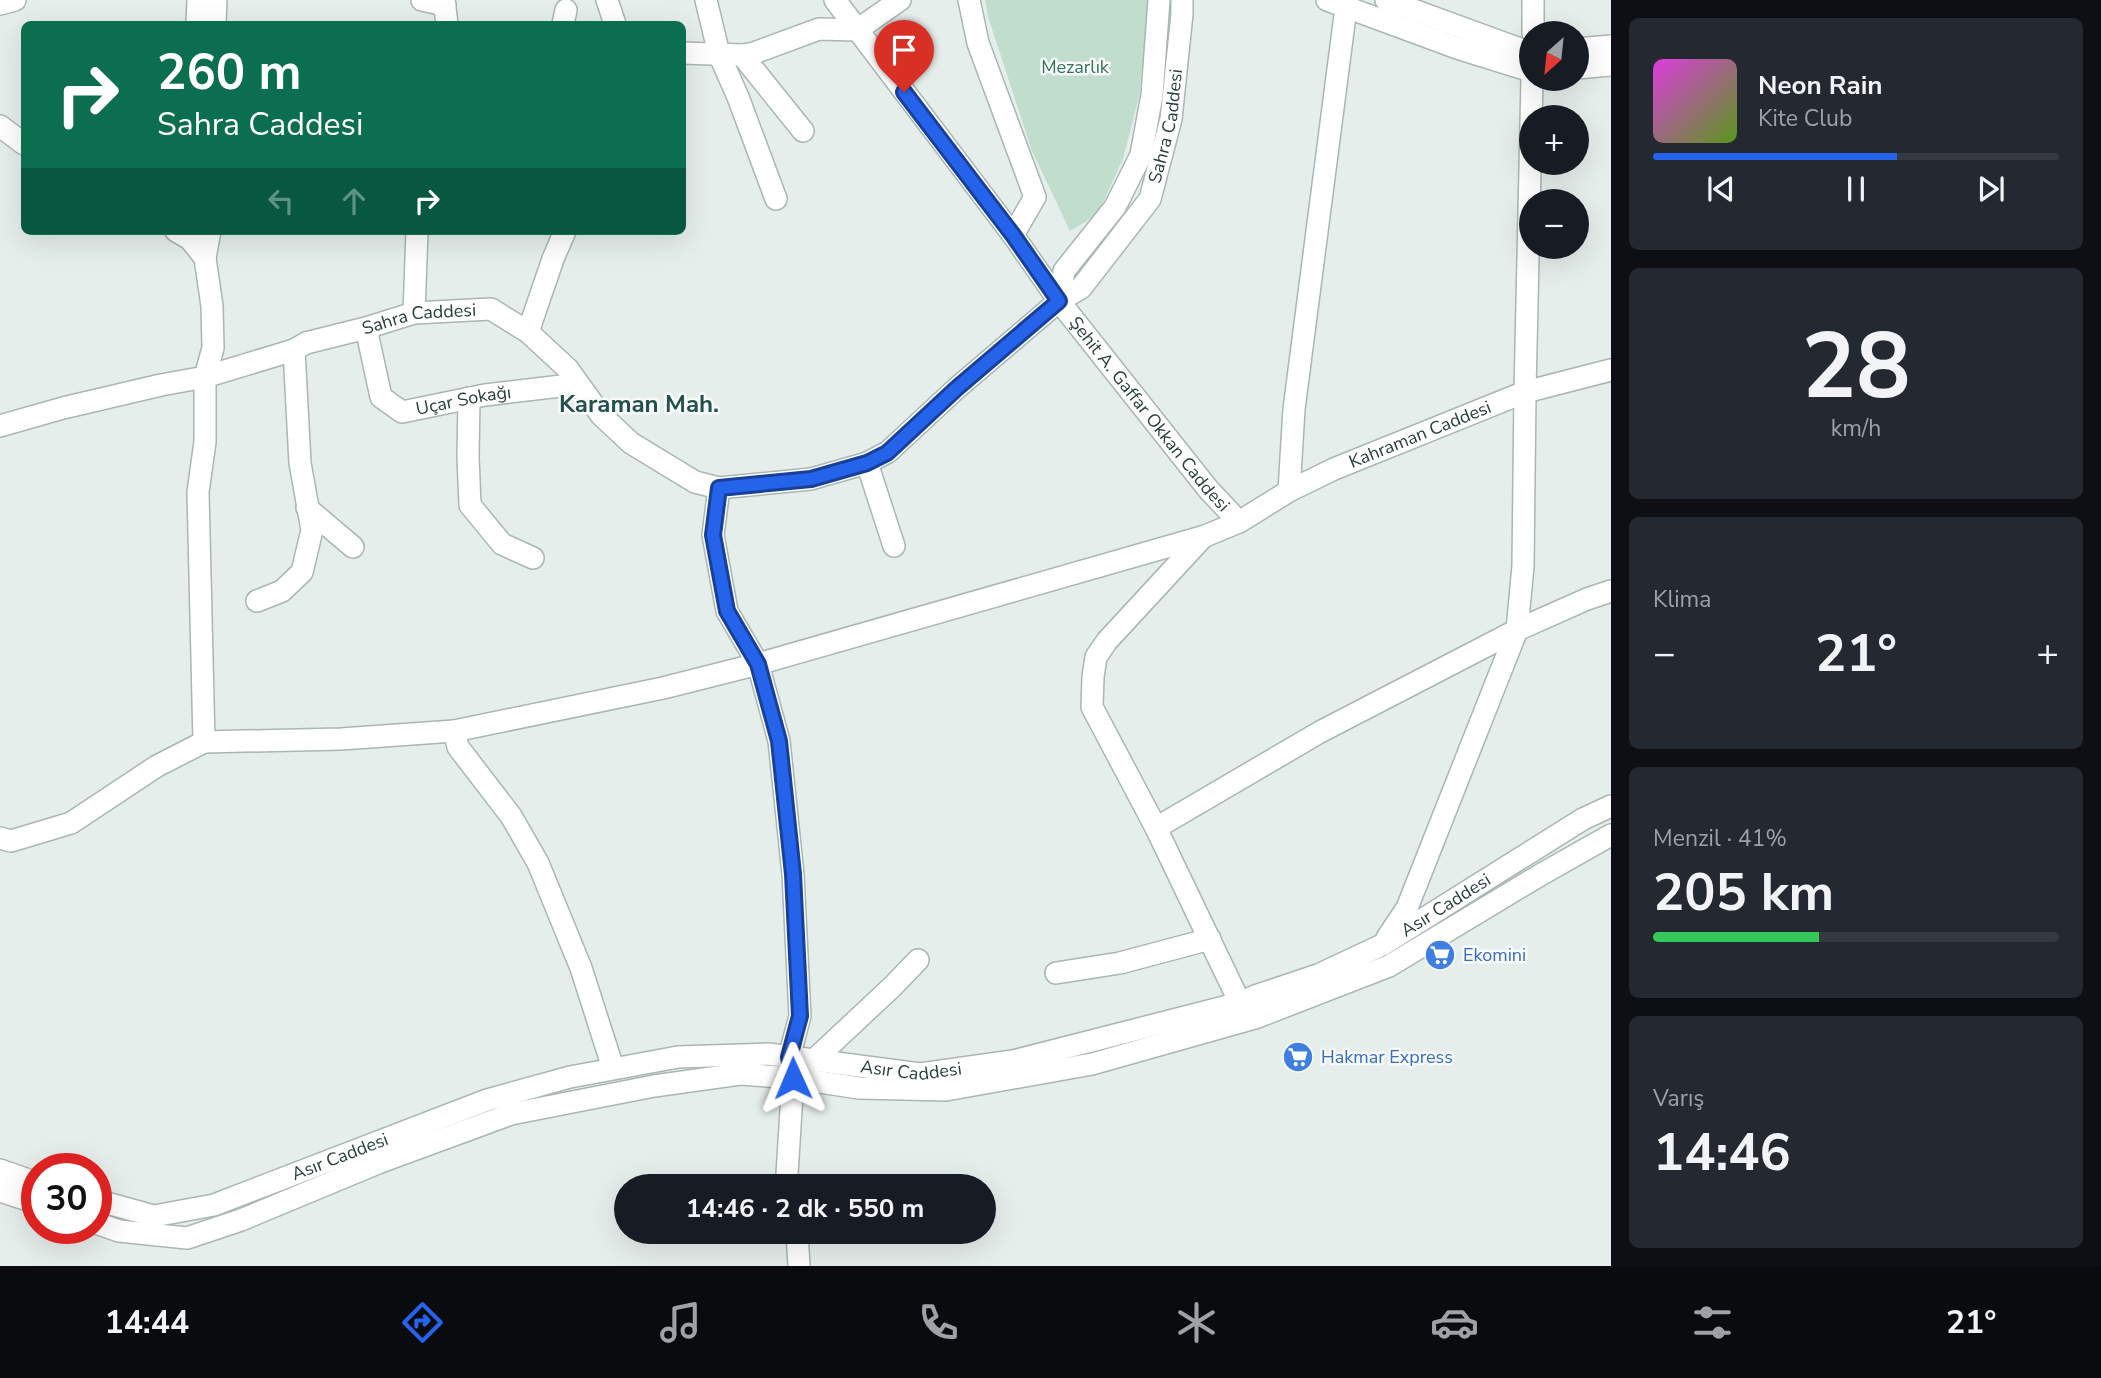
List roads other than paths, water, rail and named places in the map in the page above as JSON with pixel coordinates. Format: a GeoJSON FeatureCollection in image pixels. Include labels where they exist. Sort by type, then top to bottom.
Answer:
{"type":"FeatureCollection","features":[{"type":"Feature","properties":{"kind":"street"},"geometry":{"type":"LineString","coordinates":[[0,4],[15,0]]}},
{"type":"Feature","properties":{"kind":"street"},"geometry":{"type":"LineString","coordinates":[[197,21],[198,0]]}},
{"type":"Feature","properties":{"kind":"street"},"geometry":{"type":"LineString","coordinates":[[215,21],[216,0]]}},
{"type":"Feature","properties":{"kind":"street"},"geometry":{"type":"LineString","coordinates":[[422,0],[446,10]]}},
{"type":"Feature","properties":{"kind":"street"},"geometry":{"type":"LineString","coordinates":[[607,0],[614,21]]}},
{"type":"Feature","properties":{"kind":"street"},"geometry":{"type":"LineString","coordinates":[[706,0],[719,54],[776,199]]}},
{"type":"Feature","properties":{"kind":"street","name":"Şehit A. Gaffar Okkan Caddesi"},"geometry":{"type":"LineString","coordinates":[[835,0],[1013,235],[1059,301],[1208,489],[1239,523]]}},
{"type":"Feature","properties":{"kind":"street"},"geometry":{"type":"LineString","coordinates":[[686,53],[742,55],[819,29],[857,30],[900,0]]}},
{"type":"Feature","properties":{"kind":"street"},"geometry":{"type":"LineString","coordinates":[[969,0],[978,43],[1035,197],[1013,235]]}},
{"type":"Feature","properties":{"kind":"street","name":"Sahra Caddesi"},"geometry":{"type":"LineString","coordinates":[[1059,301],[1064,271],[1115,207],[1141,155],[1153,95],[1159,0]]}},
{"type":"Feature","properties":{"kind":"street","name":"Sahra Caddesi"},"geometry":{"type":"LineString","coordinates":[[0,426],[63,408],[205,377],[294,350],[306,343],[414,313],[491,309],[528,332],[568,369],[601,415],[631,443],[695,482],[719,488],[811,479],[867,463],[887,453],[957,388],[1059,301],[1081,288],[1150,199],[1171,118],[1182,0]]}},
{"type":"Feature","properties":{"kind":"street"},"geometry":{"type":"LineString","coordinates":[[1386,0],[1519,49]]}},
{"type":"Feature","properties":{"kind":"street"},"geometry":{"type":"LineString","coordinates":[[1533,21],[1534,0]]}},
{"type":"Feature","properties":{"kind":"street"},"geometry":{"type":"LineString","coordinates":[[1289,491],[1294,409],[1340,2],[1458,48],[1519,67]]}},
{"type":"Feature","properties":{"kind":"street"},"geometry":{"type":"LineString","coordinates":[[1589,49],[1611,46]]}},
{"type":"Feature","properties":{"kind":"street"},"geometry":{"type":"LineString","coordinates":[[742,55],[803,131]]}},
{"type":"Feature","properties":{"kind":"street"},"geometry":{"type":"LineString","coordinates":[[1589,67],[1611,65]]}},
{"type":"Feature","properties":{"kind":"street"},"geometry":{"type":"LineString","coordinates":[[1382,945],[1408,908],[1517,630],[1523,566],[1532,91]]}},
{"type":"Feature","properties":{"kind":"street"},"geometry":{"type":"LineString","coordinates":[[0,126],[21,142]]}},
{"type":"Feature","properties":{"kind":"street"},"geometry":{"type":"LineString","coordinates":[[186,235],[205,258]]}},
{"type":"Feature","properties":{"kind":"street"},"geometry":{"type":"LineString","coordinates":[[0,838],[11,841],[71,823],[157,766],[204,743],[198,492],[205,442],[205,377],[213,348],[212,306],[205,258],[209,235]]}},
{"type":"Feature","properties":{"kind":"street"},"geometry":{"type":"LineString","coordinates":[[414,313],[417,235]]}},
{"type":"Feature","properties":{"kind":"street"},"geometry":{"type":"LineString","coordinates":[[528,332],[563,235]]}},
{"type":"Feature","properties":{"kind":"street","name":"Uçar Sokağı"},"geometry":{"type":"LineString","coordinates":[[366,328],[381,397],[402,412],[470,398],[578,384]]}},
{"type":"Feature","properties":{"kind":"street"},"geometry":{"type":"LineString","coordinates":[[257,601],[282,591],[302,572],[312,530],[300,463],[294,350]]}},
{"type":"Feature","properties":{"kind":"street","name":"Kahraman Caddesi"},"geometry":{"type":"LineString","coordinates":[[204,743],[454,731],[663,688],[758,664],[1205,536],[1239,523],[1289,491],[1334,469],[1525,392],[1611,370]]}},
{"type":"Feature","properties":{"kind":"street"},"geometry":{"type":"LineString","coordinates":[[470,398],[470,505],[502,544],[533,558]]}},
{"type":"Feature","properties":{"kind":"street"},"geometry":{"type":"LineString","coordinates":[[867,463],[894,546]]}},
{"type":"Feature","properties":{"kind":"street"},"geometry":{"type":"LineString","coordinates":[[719,488],[713,535],[727,611],[758,664],[779,741],[793,874],[800,1016],[791,1067],[787,1174]]}},
{"type":"Feature","properties":{"kind":"street"},"geometry":{"type":"LineString","coordinates":[[307,508],[353,547]]}},
{"type":"Feature","properties":{"kind":"street"},"geometry":{"type":"LineString","coordinates":[[1205,536],[1107,640],[1096,657],[1092,707],[1156,828],[1240,1003]]}},
{"type":"Feature","properties":{"kind":"street"},"geometry":{"type":"LineString","coordinates":[[1156,828],[1320,733],[1517,630],[1587,598],[1611,591]]}},
{"type":"Feature","properties":{"kind":"street"},"geometry":{"type":"LineString","coordinates":[[454,731],[458,747],[510,816],[538,863],[581,968],[613,1068]]}},
{"type":"Feature","properties":{"kind":"street","name":"Asır Caddesi"},"geometry":{"type":"LineString","coordinates":[[112,1229],[187,1238],[241,1220],[378,1163],[511,1114],[654,1086],[791,1067],[814,1060],[920,1074],[1013,1061],[1240,1003],[1318,975],[1382,945],[1583,819],[1611,806]]}},
{"type":"Feature","properties":{"kind":"street","name":"Asır Caddesi"},"geometry":{"type":"LineString","coordinates":[[112,1204],[154,1216],[214,1205],[487,1100],[570,1077],[678,1057],[768,1054],[791,1067],[859,1088],[946,1090],[1092,1064],[1255,1018],[1389,966],[1611,835]]}},
{"type":"Feature","properties":{"kind":"street"},"geometry":{"type":"LineString","coordinates":[[1056,973],[1119,963],[1210,939]]}},
{"type":"Feature","properties":{"kind":"street"},"geometry":{"type":"LineString","coordinates":[[814,1060],[918,960]]}},
{"type":"Feature","properties":{"kind":"street"},"geometry":{"type":"LineString","coordinates":[[0,1170],[21,1177]]}},
{"type":"Feature","properties":{"kind":"street"},"geometry":{"type":"LineString","coordinates":[[0,1191],[21,1198]]}},
{"type":"Feature","properties":{"kind":"street"},"geometry":{"type":"LineString","coordinates":[[798,1244],[799,1266]]}},
{"type":"Feature","properties":{"kind":"place","name":"Ekomini"},"geometry":{"type":"Point","coordinates":[1440,955]}},
{"type":"Feature","properties":{"kind":"place","name":"Hakmar Express"},"geometry":{"type":"Point","coordinates":[1298,1057]}},
{"type":"Feature","properties":{"kind":"district","name":"Karaman Mah."},"geometry":{"type":"Point","coordinates":[639,404]}},
{"type":"Feature","properties":{"kind":"park label","name":"Mezarlık"},"geometry":{"type":"Point","coordinates":[1075,67]}}]}
